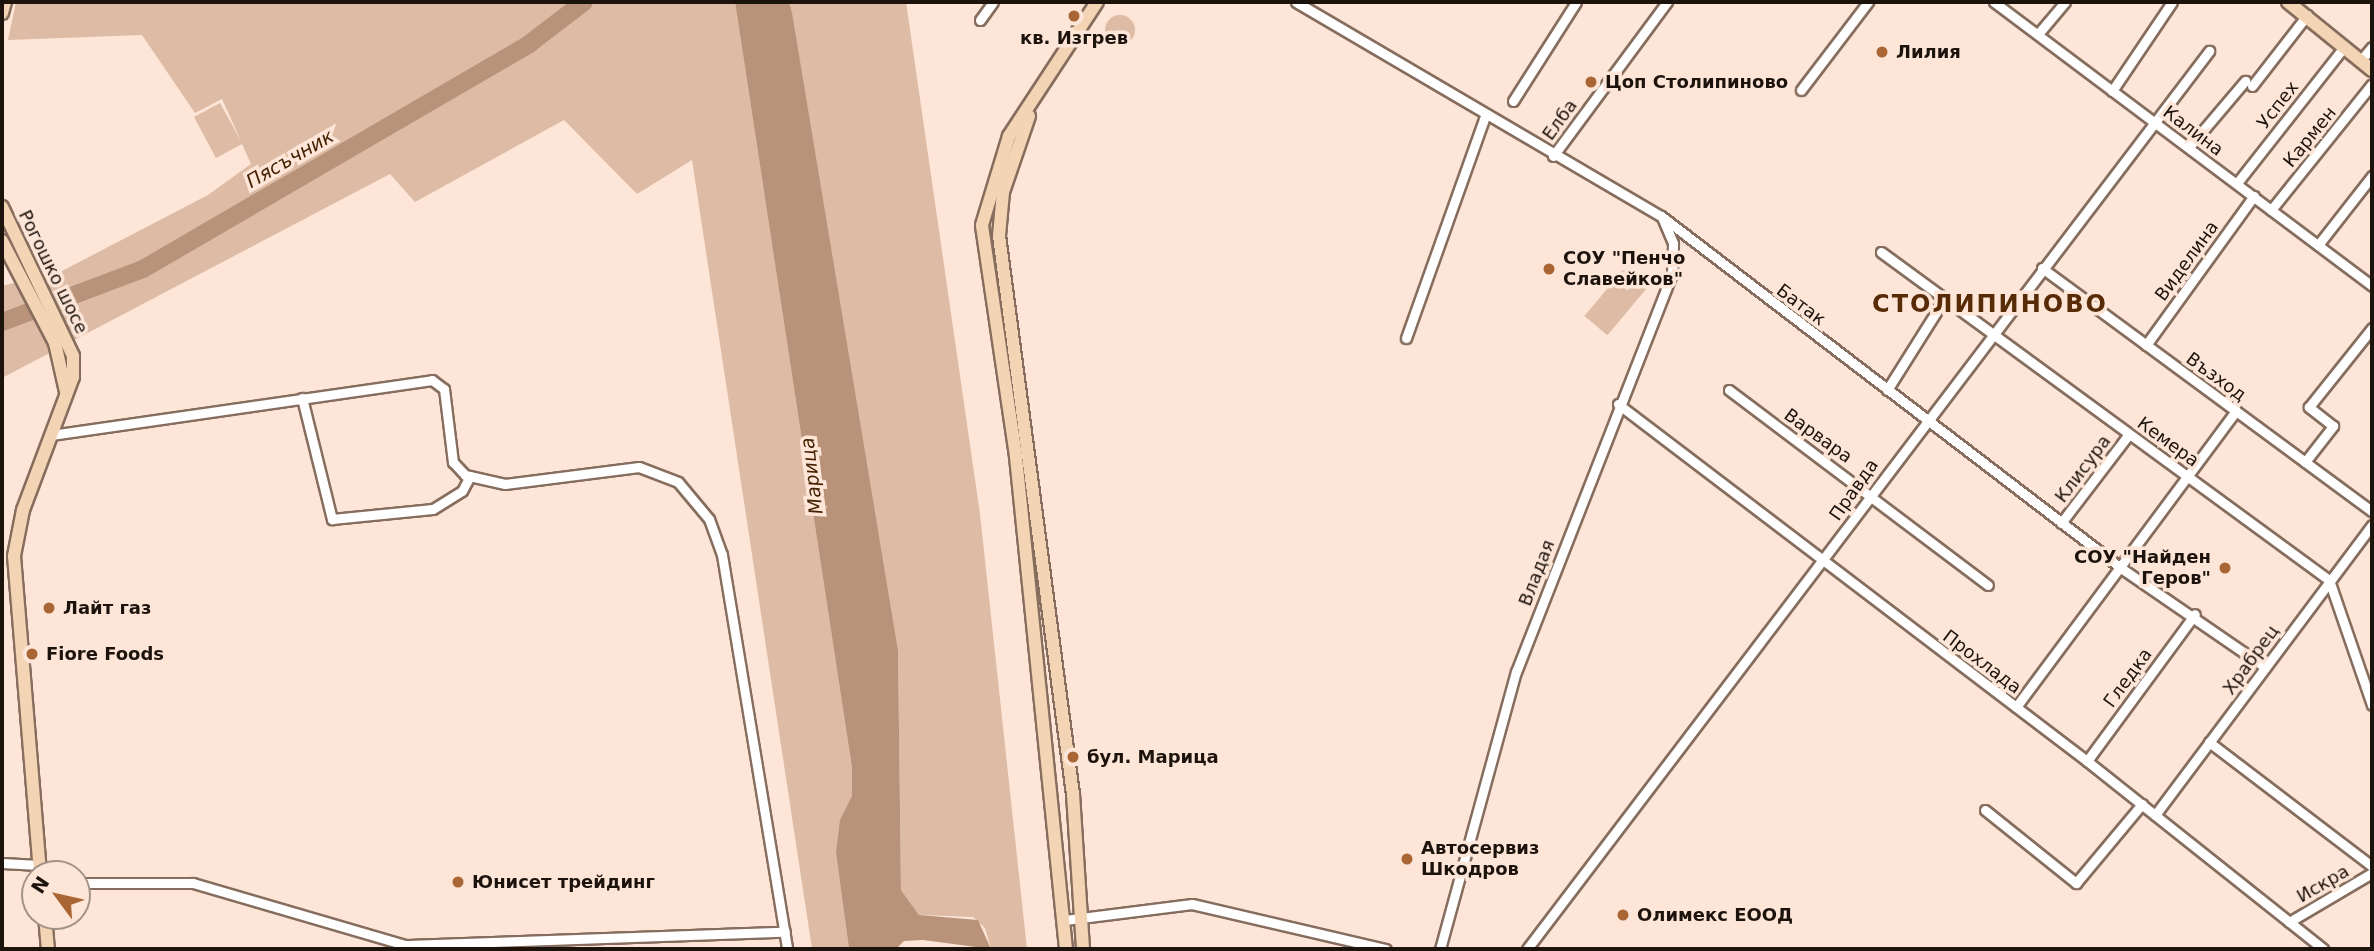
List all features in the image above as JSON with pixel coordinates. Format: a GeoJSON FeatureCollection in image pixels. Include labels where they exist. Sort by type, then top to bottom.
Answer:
{"type":"FeatureCollection","features":[{"type":"Feature","properties":{"kind":"street"},"geometry":{"type":"LineString","coordinates":[[2,13],[5,2]]}},
{"type":"Feature","properties":{"kind":"street"},"geometry":{"type":"LineString","coordinates":[[980,20],[993,2]]}},
{"type":"Feature","properties":{"kind":"street"},"geometry":{"type":"LineString","coordinates":[[1066,949],[1016,456],[982,225],[1009,136],[1034,102],[1097,2]]}},
{"type":"Feature","properties":{"kind":"street","name":"Батак"},"geometry":{"type":"LineString","coordinates":[[1296,2],[1307,5],[1553,156],[1661,215],[2120,568],[2195,614],[2265,667]]}},
{"type":"Feature","properties":{"kind":"street"},"geometry":{"type":"LineString","coordinates":[[1513,101],[1576,2]]}},
{"type":"Feature","properties":{"kind":"street","name":"Елба"},"geometry":{"type":"LineString","coordinates":[[1553,156],[1667,2]]}},
{"type":"Feature","properties":{"kind":"street"},"geometry":{"type":"LineString","coordinates":[[1801,90],[1868,2]]}},
{"type":"Feature","properties":{"kind":"street","name":"Калина"},"geometry":{"type":"LineString","coordinates":[[1994,2],[2372,286]]}},
{"type":"Feature","properties":{"kind":"street"},"geometry":{"type":"LineString","coordinates":[[2038,34],[2065,2]]}},
{"type":"Feature","properties":{"kind":"street"},"geometry":{"type":"LineString","coordinates":[[2112,91],[2172,2]]}},
{"type":"Feature","properties":{"kind":"street"},"geometry":{"type":"LineString","coordinates":[[2288,2],[2372,70]]}},
{"type":"Feature","properties":{"kind":"street"},"geometry":{"type":"LineString","coordinates":[[2189,147],[2307,16]]}},
{"type":"Feature","properties":{"kind":"street","name":"Успех"},"geometry":{"type":"LineString","coordinates":[[2237,183],[2344,47]]}},
{"type":"Feature","properties":{"kind":"street"},"geometry":{"type":"LineString","coordinates":[[2361,60],[2372,47]]}},
{"type":"Feature","properties":{"kind":"street","name":"Правда"},"geometry":{"type":"LineString","coordinates":[[1527,949],[1824,563],[1869,492],[2209,51]]}},
{"type":"Feature","properties":{"kind":"street","name":"Кармен"},"geometry":{"type":"LineString","coordinates":[[2271,209],[2372,85]]}},
{"type":"Feature","properties":{"kind":"street"},"geometry":{"type":"LineString","coordinates":[[1034,102],[1003,192],[999,236],[1073,794],[1083,949]]}},
{"type":"Feature","properties":{"kind":"street"},"geometry":{"type":"LineString","coordinates":[[1406,338],[1485,116]]}},
{"type":"Feature","properties":{"kind":"street"},"geometry":{"type":"LineString","coordinates":[[2318,245],[2372,176]]}},
{"type":"Feature","properties":{"kind":"street","name":"Виделина"},"geometry":{"type":"LineString","coordinates":[[2146,345],[2254,196]]}},
{"type":"Feature","properties":{"kind":"street","name":"Рогошко шосе"},"geometry":{"type":"LineString","coordinates":[[2,207],[61,339]]}},
{"type":"Feature","properties":{"kind":"street","name":"Владая"},"geometry":{"type":"LineString","coordinates":[[1440,949],[1516,672],[1618,404],[1672,274],[1673,243],[1661,215]]}},
{"type":"Feature","properties":{"kind":"street","name":"Рогошко шосе"},"geometry":{"type":"LineString","coordinates":[[2,241],[16,271],[73,356],[66,392],[14,556],[39,860]]}},
{"type":"Feature","properties":{"kind":"street","name":"Кемера"},"geometry":{"type":"LineString","coordinates":[[1881,252],[2329,580]]}},
{"type":"Feature","properties":{"kind":"street","name":"Възход"},"geometry":{"type":"LineString","coordinates":[[2042,268],[2372,511]]}},
{"type":"Feature","properties":{"kind":"street"},"geometry":{"type":"LineString","coordinates":[[1887,390],[1945,298]]}},
{"type":"Feature","properties":{"kind":"street"},"geometry":{"type":"LineString","coordinates":[[2305,462],[2333,426],[2309,407],[2372,328]]}},
{"type":"Feature","properties":{"kind":"street"},"geometry":{"type":"LineString","coordinates":[[51,435],[302,398],[440,383],[453,462],[470,476],[505,484],[650,468],[678,482],[709,519],[722,555],[787,949]]}},
{"type":"Feature","properties":{"kind":"street","name":"Варвара"},"geometry":{"type":"LineString","coordinates":[[1728,390],[1869,492],[1988,585]]}},
{"type":"Feature","properties":{"kind":"street"},"geometry":{"type":"LineString","coordinates":[[302,398],[332,519],[433,509],[462,491],[470,476]]}},
{"type":"Feature","properties":{"kind":"street","name":"Прохлада"},"geometry":{"type":"LineString","coordinates":[[1618,404],[2087,761],[2323,949]]}},
{"type":"Feature","properties":{"kind":"street"},"geometry":{"type":"LineString","coordinates":[[2016,707],[2236,411]]}},
{"type":"Feature","properties":{"kind":"street","name":"Клисура"},"geometry":{"type":"LineString","coordinates":[[2061,523],[2129,434]]}},
{"type":"Feature","properties":{"kind":"street","name":"Храбрец"},"geometry":{"type":"LineString","coordinates":[[2155,815],[2372,525]]}},
{"type":"Feature","properties":{"kind":"street"},"geometry":{"type":"LineString","coordinates":[[2329,580],[2372,705]]}},
{"type":"Feature","properties":{"kind":"street","name":"Гледка"},"geometry":{"type":"LineString","coordinates":[[2087,761],[2195,614]]}},
{"type":"Feature","properties":{"kind":"street"},"geometry":{"type":"LineString","coordinates":[[2209,742],[2372,866]]}},
{"type":"Feature","properties":{"kind":"street"},"geometry":{"type":"LineString","coordinates":[[1984,810],[2076,883],[2142,804]]}},
{"type":"Feature","properties":{"kind":"street"},"geometry":{"type":"LineString","coordinates":[[2,863],[21,866]]}},
{"type":"Feature","properties":{"kind":"street","name":"Искра"},"geometry":{"type":"LineString","coordinates":[[2289,922],[2372,873]]}},
{"type":"Feature","properties":{"kind":"street"},"geometry":{"type":"LineString","coordinates":[[91,884],[193,883],[405,945],[785,932]]}},
{"type":"Feature","properties":{"kind":"street"},"geometry":{"type":"LineString","coordinates":[[1065,920],[1192,904],[1386,949]]}},
{"type":"Feature","properties":{"kind":"street"},"geometry":{"type":"LineString","coordinates":[[46,930],[48,949]]}},
{"type":"Feature","properties":{"kind":"shaded area"},"geometry":{"type":"Polygon","coordinates":[[[16,2],[735,2],[852,768],[852,796],[836,853],[849,949],[812,949],[692,160],[637,194],[564,120],[415,202],[390,174],[2,378],[2,286],[60,272],[208,195],[251,164],[242,144],[216,158],[194,117],[220,103],[241,141],[222,99],[195,113],[142,35],[8,40],[16,2]]]}},
{"type":"Feature","properties":{"kind":"shaded area"},"geometry":{"type":"Polygon","coordinates":[[[789,2],[906,2],[980,514],[1027,949],[991,949],[985,928],[973,917],[919,915],[901,890],[898,650],[789,2]]]}},
{"type":"Feature","properties":{"kind":"shaded area"},"geometry":{"type":"Polygon","coordinates":[[[1120,15],[1131,19],[1135,30],[1131,41],[1120,45],[1109,41],[1105,30],[1109,19],[1120,15]]]}},
{"type":"Feature","properties":{"kind":"shaded area"},"geometry":{"type":"Polygon","coordinates":[[[1623,270],[1646,289],[1607,335],[1584,316],[1623,270]]]}},
{"type":"Feature","properties":{"kind":"water","name":"Марица"},"geometry":{"type":"Polygon","coordinates":[[[735,2],[789,2],[792,13],[898,650],[901,890],[919,915],[978,920],[991,949],[923,940],[904,941],[896,949],[849,949],[836,853],[840,820],[852,796],[852,768],[735,2]]]}},
{"type":"Feature","properties":{"kind":"waterway","name":"Пясъчник"},"geometry":{"type":"LineString","coordinates":[[2,322],[143,269],[529,44],[584,2]]}},
{"type":"Feature","properties":{"kind":"place","name":"кв. Изгрев"},"geometry":{"type":"Point","coordinates":[1074,16]}},
{"type":"Feature","properties":{"kind":"place","name":"Лилия"},"geometry":{"type":"Point","coordinates":[1882,52]}},
{"type":"Feature","properties":{"kind":"place","name":"Цоп Столипиново"},"geometry":{"type":"Point","coordinates":[1591,82]}},
{"type":"Feature","properties":{"kind":"place","name":"СОУ \"Пенчо Славейков\""},"geometry":{"type":"Point","coordinates":[1549,269]}},
{"type":"Feature","properties":{"kind":"place","name":"СОУ \"Найден Геров\""},"geometry":{"type":"Point","coordinates":[2225,568]}},
{"type":"Feature","properties":{"kind":"place","name":"Лайт газ"},"geometry":{"type":"Point","coordinates":[49,608]}},
{"type":"Feature","properties":{"kind":"place","name":"Fiore Foods"},"geometry":{"type":"Point","coordinates":[32,654]}},
{"type":"Feature","properties":{"kind":"place","name":"бул. Марица"},"geometry":{"type":"Point","coordinates":[1073,757]}},
{"type":"Feature","properties":{"kind":"place","name":"Автосервиз Шкодров"},"geometry":{"type":"Point","coordinates":[1407,859]}},
{"type":"Feature","properties":{"kind":"place","name":"Юнисет трейдинг"},"geometry":{"type":"Point","coordinates":[458,882]}},
{"type":"Feature","properties":{"kind":"place","name":"Олимекс ЕООД"},"geometry":{"type":"Point","coordinates":[1623,915]}},
{"type":"Feature","properties":{"kind":"district","name":"СТОЛИПИНОВО"},"geometry":{"type":"Point","coordinates":[1990,305]}}]}
